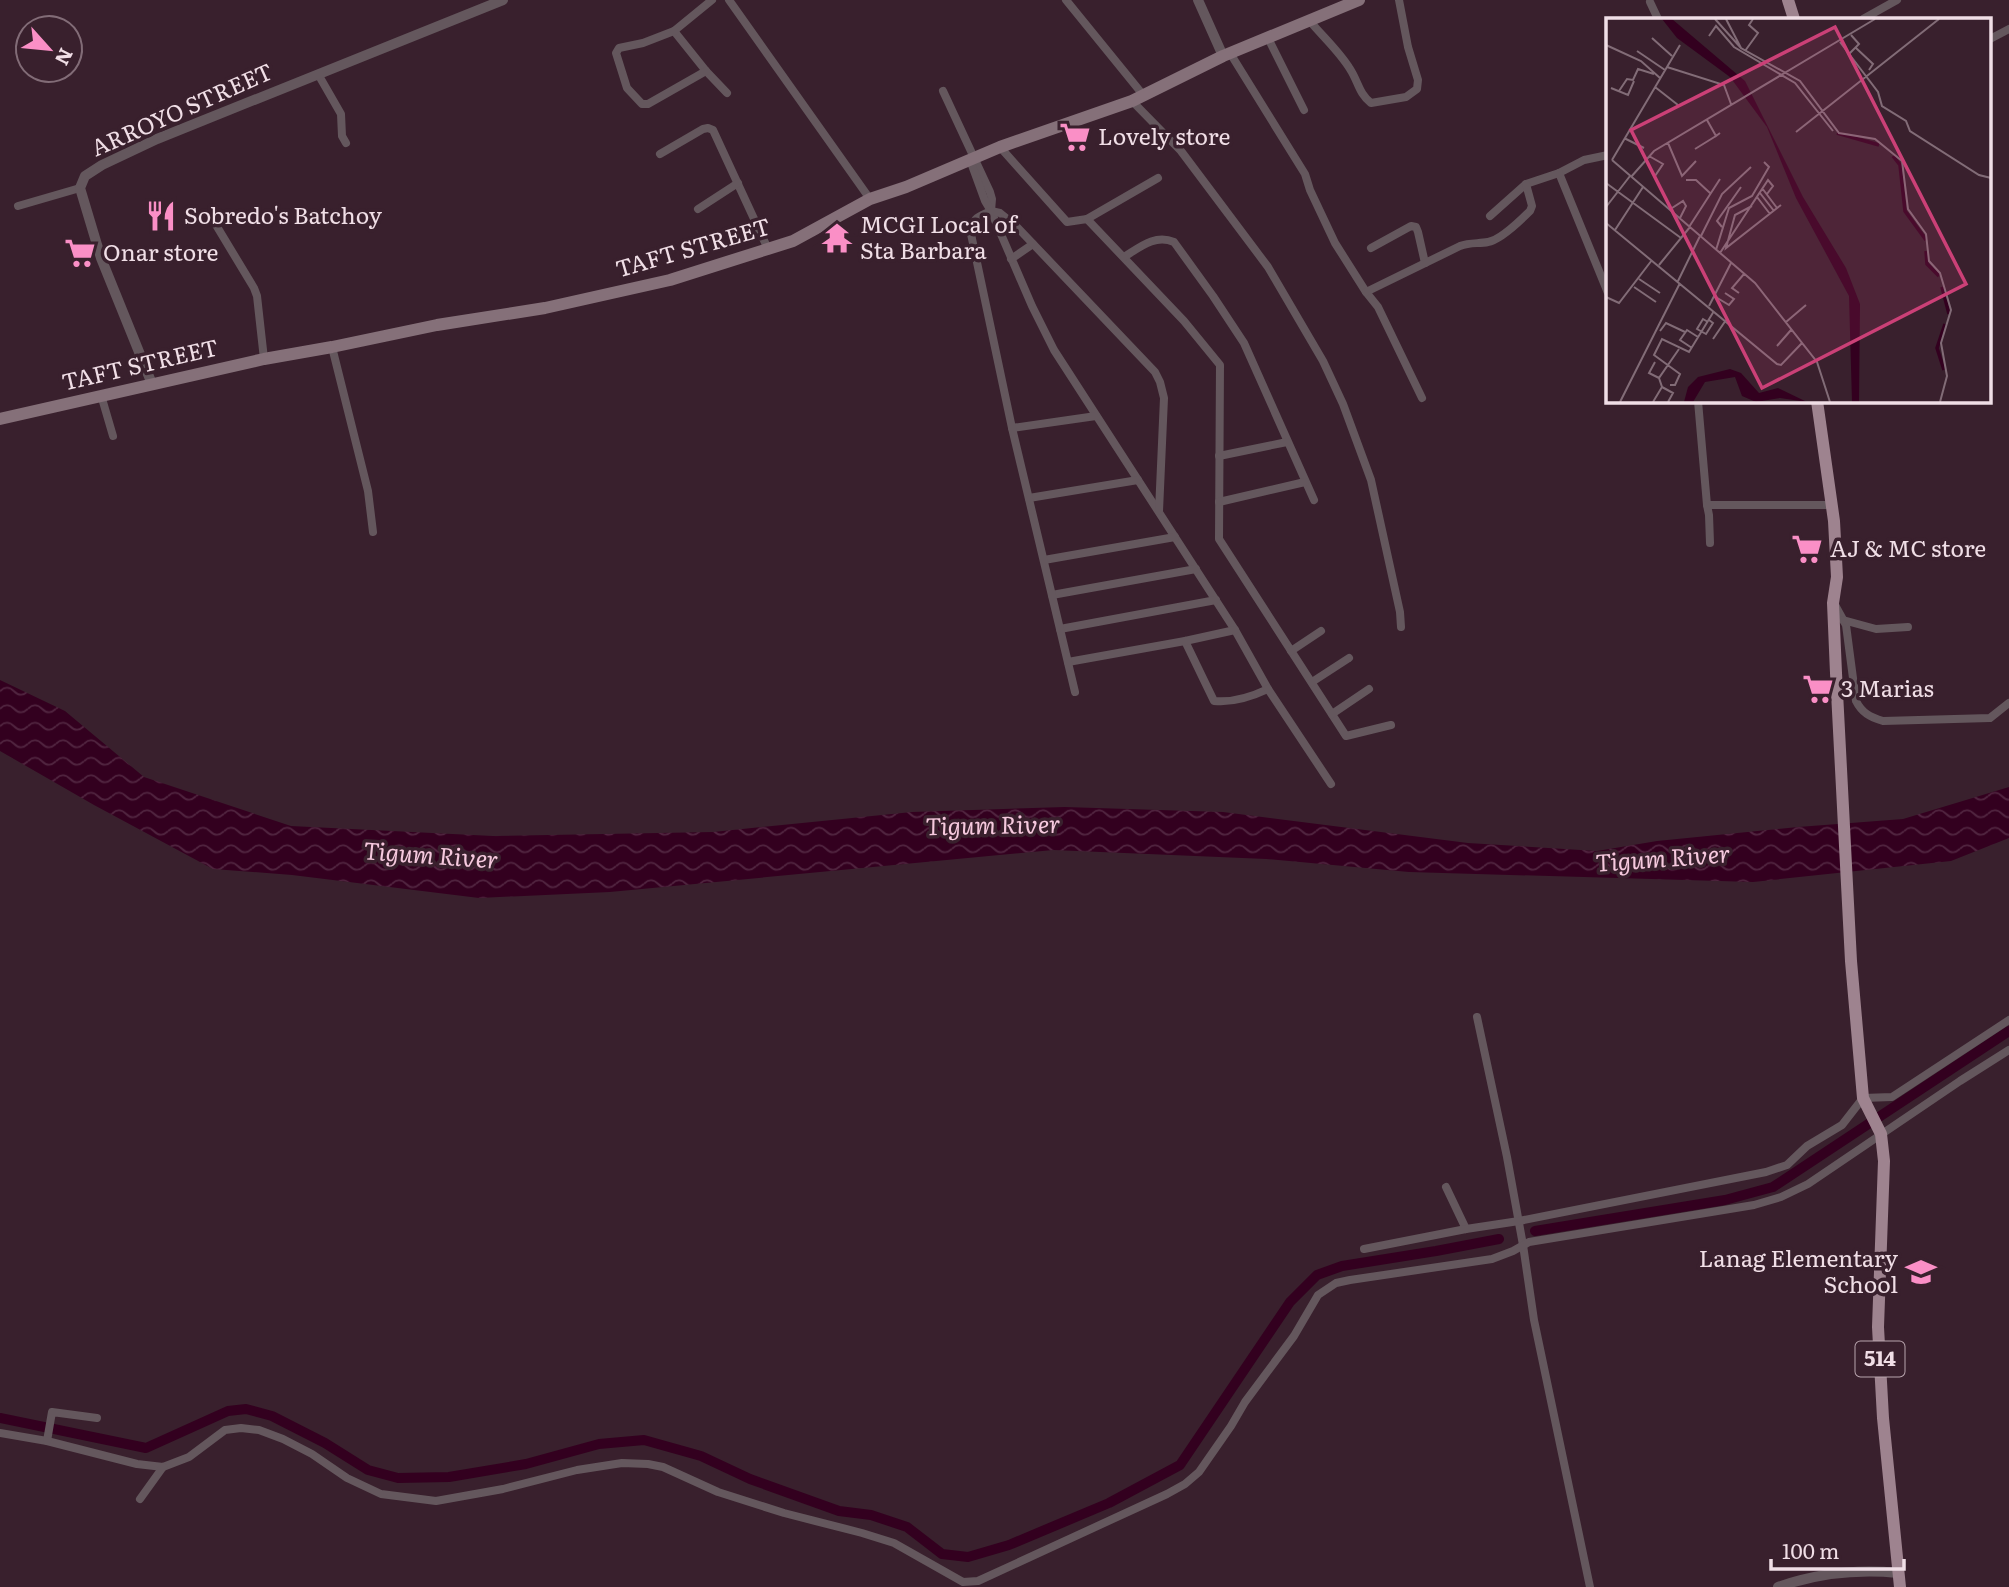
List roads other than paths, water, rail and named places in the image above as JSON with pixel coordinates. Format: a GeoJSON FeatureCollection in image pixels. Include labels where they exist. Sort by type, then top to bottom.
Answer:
{"type":"FeatureCollection","features":[{"type":"Feature","properties":{"kind":"main road","name":"TAFT STREET"},"geometry":{"type":"LineString","coordinates":[[0,419],[264,359],[437,325],[545,308],[670,280],[793,241],[870,199],[906,187],[1000,147],[1138,99],[1227,54],[1359,0]]}},
{"type":"Feature","properties":{"kind":"main road"},"geometry":{"type":"LineString","coordinates":[[1788,0],[1794,18]]}},
{"type":"Feature","properties":{"kind":"main road","name":"514"},"geometry":{"type":"LineString","coordinates":[[1817,402],[1832,505],[1837,577],[1833,603],[1839,771],[1864,1101],[1880,1133],[1884,1161],[1878,1327],[1883,1418],[1900,1587]]}},
{"type":"Feature","properties":{"kind":"street","name":"ARROYO STREET"},"geometry":{"type":"LineString","coordinates":[[152,384],[101,258],[80,188],[85,176],[142,146],[503,0]]}},
{"type":"Feature","properties":{"kind":"street"},"geometry":{"type":"LineString","coordinates":[[706,71],[648,104],[642,104],[627,88],[616,52],[620,48],[643,43],[674,31],[712,0]]}},
{"type":"Feature","properties":{"kind":"street"},"geometry":{"type":"LineString","coordinates":[[729,0],[870,199]]}},
{"type":"Feature","properties":{"kind":"street"},"geometry":{"type":"LineString","coordinates":[[1066,0],[1138,99],[1181,151],[1268,267],[1323,361],[1343,404],[1371,480],[1401,626]]}},
{"type":"Feature","properties":{"kind":"street"},"geometry":{"type":"LineString","coordinates":[[1198,0],[1227,54],[1305,174],[1335,243],[1378,307],[1422,398]]}},
{"type":"Feature","properties":{"kind":"street"},"geometry":{"type":"LineString","coordinates":[[1309,20],[1351,70],[1359,88],[1371,103],[1406,97],[1417,89],[1418,80],[1408,47],[1399,0]]}},
{"type":"Feature","properties":{"kind":"street"},"geometry":{"type":"LineString","coordinates":[[1865,18],[1897,0]]}},
{"type":"Feature","properties":{"kind":"street"},"geometry":{"type":"LineString","coordinates":[[1650,2],[1658,18]]}},
{"type":"Feature","properties":{"kind":"street"},"geometry":{"type":"LineString","coordinates":[[1992,38],[2009,29]]}},
{"type":"Feature","properties":{"kind":"street"},"geometry":{"type":"LineString","coordinates":[[674,31],[727,93]]}},
{"type":"Feature","properties":{"kind":"street"},"geometry":{"type":"LineString","coordinates":[[1268,38],[1304,110]]}},
{"type":"Feature","properties":{"kind":"street"},"geometry":{"type":"LineString","coordinates":[[318,74],[341,114],[342,136],[345,142]]}},
{"type":"Feature","properties":{"kind":"street"},"geometry":{"type":"LineString","coordinates":[[943,91],[990,192],[991,211],[1054,350],[1331,784]]}},
{"type":"Feature","properties":{"kind":"street"},"geometry":{"type":"LineString","coordinates":[[660,154],[703,130],[713,130],[768,249]]}},
{"type":"Feature","properties":{"kind":"street"},"geometry":{"type":"LineString","coordinates":[[1000,147],[1068,222],[1087,219],[1158,178]]}},
{"type":"Feature","properties":{"kind":"street"},"geometry":{"type":"LineString","coordinates":[[1490,216],[1526,184],[1559,173],[1584,160],[1606,155]]}},
{"type":"Feature","properties":{"kind":"street"},"geometry":{"type":"LineString","coordinates":[[1559,173],[1606,288]]}},
{"type":"Feature","properties":{"kind":"street"},"geometry":{"type":"LineString","coordinates":[[698,209],[738,183]]}},
{"type":"Feature","properties":{"kind":"street"},"geometry":{"type":"LineString","coordinates":[[1366,292],[1467,243],[1495,240],[1530,211],[1532,206],[1526,184]]}},
{"type":"Feature","properties":{"kind":"street"},"geometry":{"type":"LineString","coordinates":[[18,206],[80,188]]}},
{"type":"Feature","properties":{"kind":"street"},"geometry":{"type":"LineString","coordinates":[[1075,692],[1012,428],[971,234],[972,224],[978,217],[991,211],[1000,213],[1016,226],[1155,372],[1164,398],[1159,511]]}},
{"type":"Feature","properties":{"kind":"street"},"geometry":{"type":"LineString","coordinates":[[1087,219],[1184,321],[1220,365],[1219,540],[1346,736],[1391,724]]}},
{"type":"Feature","properties":{"kind":"street"},"geometry":{"type":"LineString","coordinates":[[213,220],[254,288],[264,359]]}},
{"type":"Feature","properties":{"kind":"street"},"geometry":{"type":"LineString","coordinates":[[1371,248],[1411,226],[1419,232],[1425,263]]}},
{"type":"Feature","properties":{"kind":"street"},"geometry":{"type":"LineString","coordinates":[[1124,257],[1152,241],[1166,239],[1174,242],[1244,343],[1314,500]]}},
{"type":"Feature","properties":{"kind":"street"},"geometry":{"type":"LineString","coordinates":[[1012,259],[1033,244]]}},
{"type":"Feature","properties":{"kind":"street"},"geometry":{"type":"LineString","coordinates":[[332,347],[368,491],[373,532]]}},
{"type":"Feature","properties":{"kind":"street"},"geometry":{"type":"LineString","coordinates":[[101,396],[113,436]]}},
{"type":"Feature","properties":{"kind":"street"},"geometry":{"type":"LineString","coordinates":[[1698,402],[1710,543]]}},
{"type":"Feature","properties":{"kind":"street"},"geometry":{"type":"LineString","coordinates":[[1012,428],[1096,416]]}},
{"type":"Feature","properties":{"kind":"street"},"geometry":{"type":"LineString","coordinates":[[1219,456],[1287,442]]}},
{"type":"Feature","properties":{"kind":"street"},"geometry":{"type":"LineString","coordinates":[[1028,498],[1138,480]]}},
{"type":"Feature","properties":{"kind":"street"},"geometry":{"type":"LineString","coordinates":[[1219,502],[1305,482]]}},
{"type":"Feature","properties":{"kind":"street"},"geometry":{"type":"LineString","coordinates":[[1707,505],[1832,505]]}},
{"type":"Feature","properties":{"kind":"street"},"geometry":{"type":"LineString","coordinates":[[1044,560],[1175,537]]}},
{"type":"Feature","properties":{"kind":"street"},"geometry":{"type":"LineString","coordinates":[[1052,596],[1196,569]]}},
{"type":"Feature","properties":{"kind":"street"},"geometry":{"type":"LineString","coordinates":[[1060,629],[1216,600]]}},
{"type":"Feature","properties":{"kind":"street"},"geometry":{"type":"LineString","coordinates":[[1833,603],[1846,625],[1856,701],[1861,710],[1871,717],[1883,721],[1990,719],[2009,703]]}},
{"type":"Feature","properties":{"kind":"street"},"geometry":{"type":"LineString","coordinates":[[1843,620],[1876,629],[1908,628]]}},
{"type":"Feature","properties":{"kind":"street"},"geometry":{"type":"LineString","coordinates":[[1068,662],[1235,630]]}},
{"type":"Feature","properties":{"kind":"street"},"geometry":{"type":"LineString","coordinates":[[1291,651],[1321,631]]}},
{"type":"Feature","properties":{"kind":"street"},"geometry":{"type":"LineString","coordinates":[[1185,641],[1214,701],[1250,697],[1268,689]]}},
{"type":"Feature","properties":{"kind":"street"},"geometry":{"type":"LineString","coordinates":[[1311,682],[1349,658]]}},
{"type":"Feature","properties":{"kind":"street"},"geometry":{"type":"LineString","coordinates":[[1332,714],[1369,689]]}},
{"type":"Feature","properties":{"kind":"street"},"geometry":{"type":"LineString","coordinates":[[1477,1017],[1519,1222],[1534,1320],[1590,1587]]}},
{"type":"Feature","properties":{"kind":"street"},"geometry":{"type":"LineString","coordinates":[[1364,1249],[1465,1229],[1519,1222],[1766,1172],[1787,1165],[1807,1146],[1842,1125],[1864,1101],[1892,1097],[2009,1020]]}},
{"type":"Feature","properties":{"kind":"street"},"geometry":{"type":"LineString","coordinates":[[0,1433],[48,1437],[136,1464],[163,1467],[189,1457],[225,1430],[259,1430],[312,1454],[347,1478],[381,1494],[436,1502],[503,1489],[577,1470],[622,1463],[648,1464],[663,1467],[718,1492],[894,1544],[963,1582],[978,1581],[1185,1484],[1199,1472],[1245,1402],[1294,1336],[1318,1295],[1327,1287],[1350,1280],[1492,1259],[1529,1242],[1754,1205],[1780,1197],[1808,1184],[1880,1133],[2009,1050]]}},
{"type":"Feature","properties":{"kind":"street"},"geometry":{"type":"LineString","coordinates":[[1446,1188],[1465,1229]]}},
{"type":"Feature","properties":{"kind":"street"},"geometry":{"type":"LineString","coordinates":[[48,1437],[51,1413],[54,1411],[97,1418]]}},
{"type":"Feature","properties":{"kind":"street"},"geometry":{"type":"LineString","coordinates":[[140,1499],[163,1467]]}},
{"type":"Feature","properties":{"kind":"street"},"geometry":{"type":"LineString","coordinates":[[1778,1587],[1838,1572],[1898,1573]]}},
{"type":"Feature","properties":{"kind":"water","name":"Tigum River"},"geometry":{"type":"Polygon","coordinates":[[[0,680],[65,711],[144,777],[291,826],[493,836],[713,832],[912,812],[1065,807],[1223,812],[1468,843],[1597,851],[1657,841],[1903,819],[2009,787],[2009,838],[1951,861],[1753,882],[1409,872],[1266,859],[1053,850],[610,892],[479,898],[292,875],[213,869],[0,751],[0,680]]]}},
{"type":"Feature","properties":{"kind":"waterway"},"geometry":{"type":"LineString","coordinates":[[1535,1231],[1725,1200],[1773,1187],[2009,1031]]}},
{"type":"Feature","properties":{"kind":"waterway"},"geometry":{"type":"LineString","coordinates":[[0,1418],[146,1448],[228,1411],[246,1409],[272,1416],[325,1443],[368,1470],[398,1478],[449,1477],[526,1464],[599,1444],[644,1440],[701,1456],[750,1479],[839,1511],[871,1515],[907,1527],[942,1554],[968,1557],[1009,1545],[1109,1503],[1180,1465],[1290,1302],[1317,1275],[1342,1266],[1499,1239]]}},
{"type":"Feature","properties":{"kind":"place","name":"Lovely store"},"geometry":{"type":"Point","coordinates":[1075,137]}},
{"type":"Feature","properties":{"kind":"place","name":"Sobredo's Batchoy"},"geometry":{"type":"Point","coordinates":[161,216]}},
{"type":"Feature","properties":{"kind":"place","name":"MCGI Local of Sta Barbara"},"geometry":{"type":"Point","coordinates":[837,238]}},
{"type":"Feature","properties":{"kind":"place","name":"Onar store"},"geometry":{"type":"Point","coordinates":[80,253]}},
{"type":"Feature","properties":{"kind":"place","name":"AJ & MC store"},"geometry":{"type":"Point","coordinates":[1807,549]}},
{"type":"Feature","properties":{"kind":"place","name":"3 Marias"},"geometry":{"type":"Point","coordinates":[1818,689]}},
{"type":"Feature","properties":{"kind":"place","name":"Lanag Elementary School"},"geometry":{"type":"Point","coordinates":[1921,1272]}}]}
